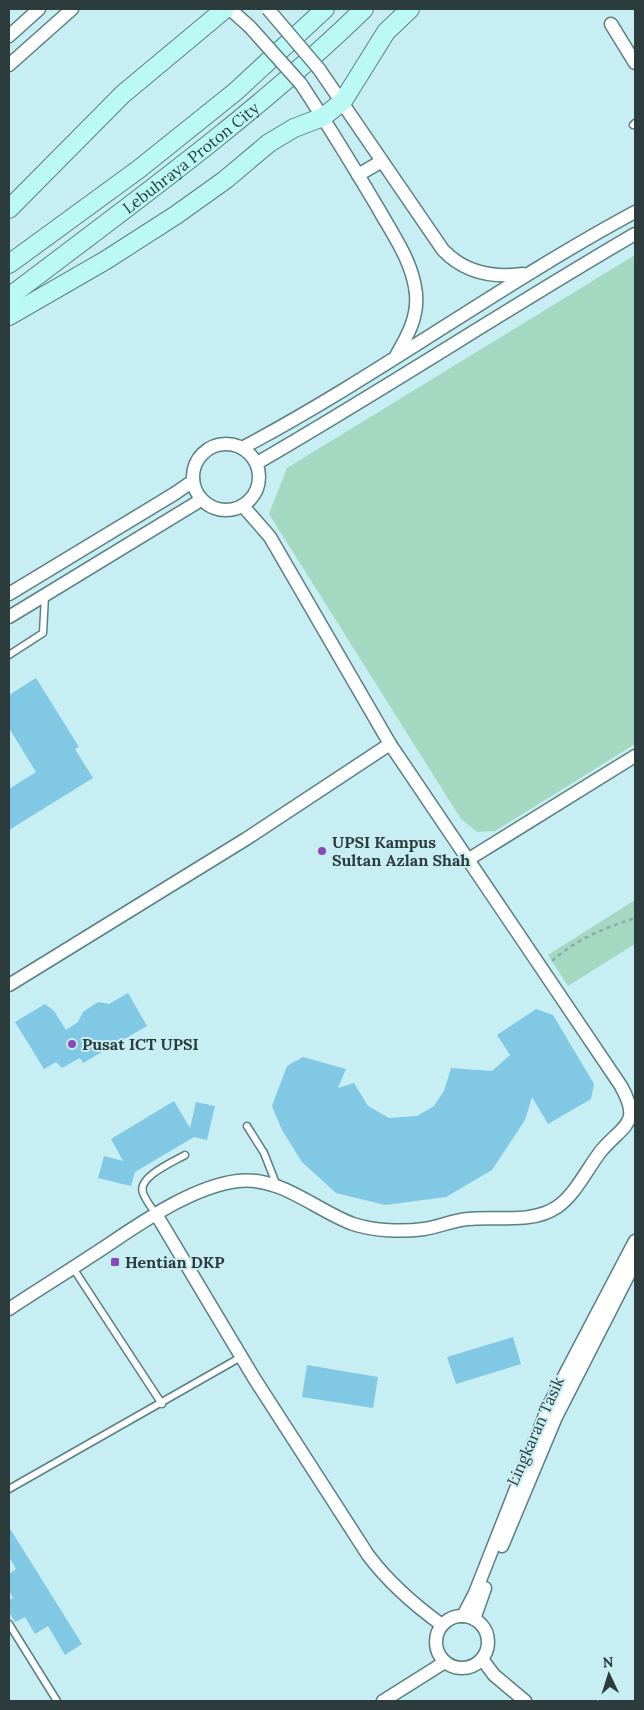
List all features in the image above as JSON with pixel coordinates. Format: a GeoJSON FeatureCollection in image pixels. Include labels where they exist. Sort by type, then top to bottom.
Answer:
{"type":"FeatureCollection","features":[{"type":"Feature","properties":{"kind":"main road"},"geometry":{"type":"LineString","coordinates":[[9,209],[123,94],[225,9]]}},
{"type":"Feature","properties":{"kind":"main road","name":"Lebuhraya Proton City"},"geometry":{"type":"LineString","coordinates":[[9,264],[146,164],[235,92],[325,9]]}},
{"type":"Feature","properties":{"kind":"main road","name":"Lebuhraya Proton City"},"geometry":{"type":"LineString","coordinates":[[9,297],[164,181],[334,38],[364,9]]}},
{"type":"Feature","properties":{"kind":"main road"},"geometry":{"type":"LineString","coordinates":[[9,316],[106,260],[176,215],[225,180],[269,143],[294,128],[323,117],[343,101],[386,32],[410,9]]}},
{"type":"Feature","properties":{"kind":"street"},"geometry":{"type":"LineString","coordinates":[[9,36],[39,9]]}},
{"type":"Feature","properties":{"kind":"street"},"geometry":{"type":"LineString","coordinates":[[9,65],[72,9]]}},
{"type":"Feature","properties":{"kind":"street"},"geometry":{"type":"LineString","coordinates":[[230,9],[250,27],[301,84],[323,117],[401,248],[413,275],[417,296],[415,319],[395,356]]}},
{"type":"Feature","properties":{"kind":"street"},"geometry":{"type":"LineString","coordinates":[[268,9],[319,69],[343,101],[443,250],[454,261],[486,274],[508,276],[527,274]]}},
{"type":"Feature","properties":{"kind":"street"},"geometry":{"type":"LineString","coordinates":[[611,24],[635,63]]}},
{"type":"Feature","properties":{"kind":"street"},"geometry":{"type":"LineString","coordinates":[[358,175],[382,161]]}},
{"type":"Feature","properties":{"kind":"street"},"geometry":{"type":"LineString","coordinates":[[242,448],[298,418],[527,274],[635,212]]}},
{"type":"Feature","properties":{"kind":"street"},"geometry":{"type":"LineString","coordinates":[[257,463],[340,414],[538,290],[635,234]]}},
{"type":"Feature","properties":{"kind":"street"},"geometry":{"type":"LineString","coordinates":[[225,444],[242,448],[257,463],[260,482],[257,492],[243,506],[232,510],[221,510],[210,506],[201,500],[193,481],[196,463],[208,449],[225,444]]}},
{"type":"Feature","properties":{"kind":"street"},"geometry":{"type":"LineString","coordinates":[[9,594],[193,481]]}},
{"type":"Feature","properties":{"kind":"street"},"geometry":{"type":"LineString","coordinates":[[9,617],[201,500]]}},
{"type":"Feature","properties":{"kind":"street"},"geometry":{"type":"LineString","coordinates":[[9,1309],[156,1214],[197,1194],[238,1181],[258,1181],[278,1187],[355,1225],[387,1230],[424,1229],[465,1219],[529,1217],[544,1214],[558,1207],[569,1196],[606,1146],[627,1125],[631,1113],[630,1102],[621,1086],[469,858],[390,744],[270,537],[243,506]]}},
{"type":"Feature","properties":{"kind":"street"},"geometry":{"type":"LineString","coordinates":[[9,985],[246,839],[390,744]]}},
{"type":"Feature","properties":{"kind":"street"},"geometry":{"type":"LineString","coordinates":[[469,858],[635,756]]}},
{"type":"Feature","properties":{"kind":"street"},"geometry":{"type":"LineString","coordinates":[[156,1214],[242,1357],[372,1561],[387,1580],[410,1602],[442,1625]]}},
{"type":"Feature","properties":{"kind":"street"},"geometry":{"type":"LineString","coordinates":[[469,1617],[475,1593],[549,1405],[635,1241]]}},
{"type":"Feature","properties":{"kind":"street","name":"Lingkaran Tasik"},"geometry":{"type":"LineString","coordinates":[[469,1617],[501,1548],[556,1417],[635,1262]]}},
{"type":"Feature","properties":{"kind":"street"},"geometry":{"type":"LineString","coordinates":[[469,1617],[487,1632],[487,1651],[482,1659],[468,1668],[460,1668],[445,1662],[436,1648],[438,1632],[442,1625],[448,1620],[469,1617]]}},
{"type":"Feature","properties":{"kind":"street"},"geometry":{"type":"LineString","coordinates":[[482,1659],[494,1675],[525,1701]]}},
{"type":"Feature","properties":{"kind":"street"},"geometry":{"type":"LineString","coordinates":[[382,1701],[445,1662]]}},
{"type":"Feature","properties":{"kind":"lane"},"geometry":{"type":"LineString","coordinates":[[9,656],[43,633],[45,595]]}},
{"type":"Feature","properties":{"kind":"lane"},"geometry":{"type":"LineString","coordinates":[[246,1126],[264,1154],[278,1187]]}},
{"type":"Feature","properties":{"kind":"lane"},"geometry":{"type":"LineString","coordinates":[[156,1214],[143,1193],[142,1186],[146,1179],[185,1155]]}},
{"type":"Feature","properties":{"kind":"lane"},"geometry":{"type":"LineString","coordinates":[[73,1268],[162,1404]]}},
{"type":"Feature","properties":{"kind":"lane"},"geometry":{"type":"LineString","coordinates":[[9,1489],[242,1357]]}},
{"type":"Feature","properties":{"kind":"lane"},"geometry":{"type":"LineString","coordinates":[[9,1624],[57,1701]]}},
{"type":"Feature","properties":{"kind":"path"},"geometry":{"type":"LineString","coordinates":[[542,970],[561,953],[590,935],[603,928],[635,918]]}},
{"type":"Feature","properties":{"kind":"green space"},"geometry":{"type":"Polygon","coordinates":[[[635,255],[635,744],[495,831],[477,832],[461,819],[269,514],[287,468],[635,255]]]}},
{"type":"Feature","properties":{"kind":"green space"},"geometry":{"type":"Polygon","coordinates":[[[635,900],[635,944],[568,986],[548,955],[635,900]]]}},
{"type":"Feature","properties":{"kind":"building"},"geometry":{"type":"Polygon","coordinates":[[[36,678],[79,747],[75,749],[93,778],[9,830],[9,789],[36,772],[9,728],[9,695],[36,678]]]}},
{"type":"Feature","properties":{"kind":"building","name":"Pusat ICT UPSI"},"geometry":{"type":"Polygon","coordinates":[[[128,993],[147,1026],[83,1063],[80,1058],[62,1068],[56,1062],[44,1069],[15,1022],[45,1004],[54,1011],[66,1030],[78,1022],[83,1012],[98,1002],[109,1004],[128,993]]]}},
{"type":"Feature","properties":{"kind":"building"},"geometry":{"type":"Polygon","coordinates":[[[536,1009],[553,1015],[594,1084],[591,1099],[548,1124],[532,1097],[525,1120],[492,1170],[446,1197],[385,1205],[336,1193],[302,1162],[282,1130],[272,1106],[287,1066],[303,1057],[346,1069],[338,1088],[354,1083],[368,1106],[389,1118],[417,1116],[434,1106],[444,1091],[451,1068],[492,1071],[510,1055],[497,1035],[536,1009]]]}},
{"type":"Feature","properties":{"kind":"building"},"geometry":{"type":"Polygon","coordinates":[[[174,1101],[190,1128],[196,1102],[215,1106],[207,1140],[194,1137],[135,1172],[131,1186],[98,1178],[104,1156],[123,1161],[111,1139],[174,1101]]]}},
{"type":"Feature","properties":{"kind":"building"},"geometry":{"type":"Polygon","coordinates":[[[513,1337],[521,1364],[456,1384],[447,1357],[513,1337]]]}},
{"type":"Feature","properties":{"kind":"building"},"geometry":{"type":"Polygon","coordinates":[[[307,1365],[378,1377],[373,1408],[302,1397],[307,1365]]]}},
{"type":"Feature","properties":{"kind":"building"},"geometry":{"type":"Polygon","coordinates":[[[9,1527],[82,1644],[65,1655],[48,1626],[35,1634],[25,1617],[15,1622],[9,1612],[9,1600],[13,1598],[9,1591],[9,1574],[16,1569],[9,1557],[9,1527]]]}},
{"type":"Feature","properties":{"kind":"place","name":"UPSI Kampus Sultan Azlan Shah"},"geometry":{"type":"Point","coordinates":[322,851]}},
{"type":"Feature","properties":{"kind":"place","name":"Pusat ICT UPSI"},"geometry":{"type":"Point","coordinates":[72,1044]}},
{"type":"Feature","properties":{"kind":"place","name":"Hentian DKP"},"geometry":{"type":"Point","coordinates":[115,1262]}}]}
